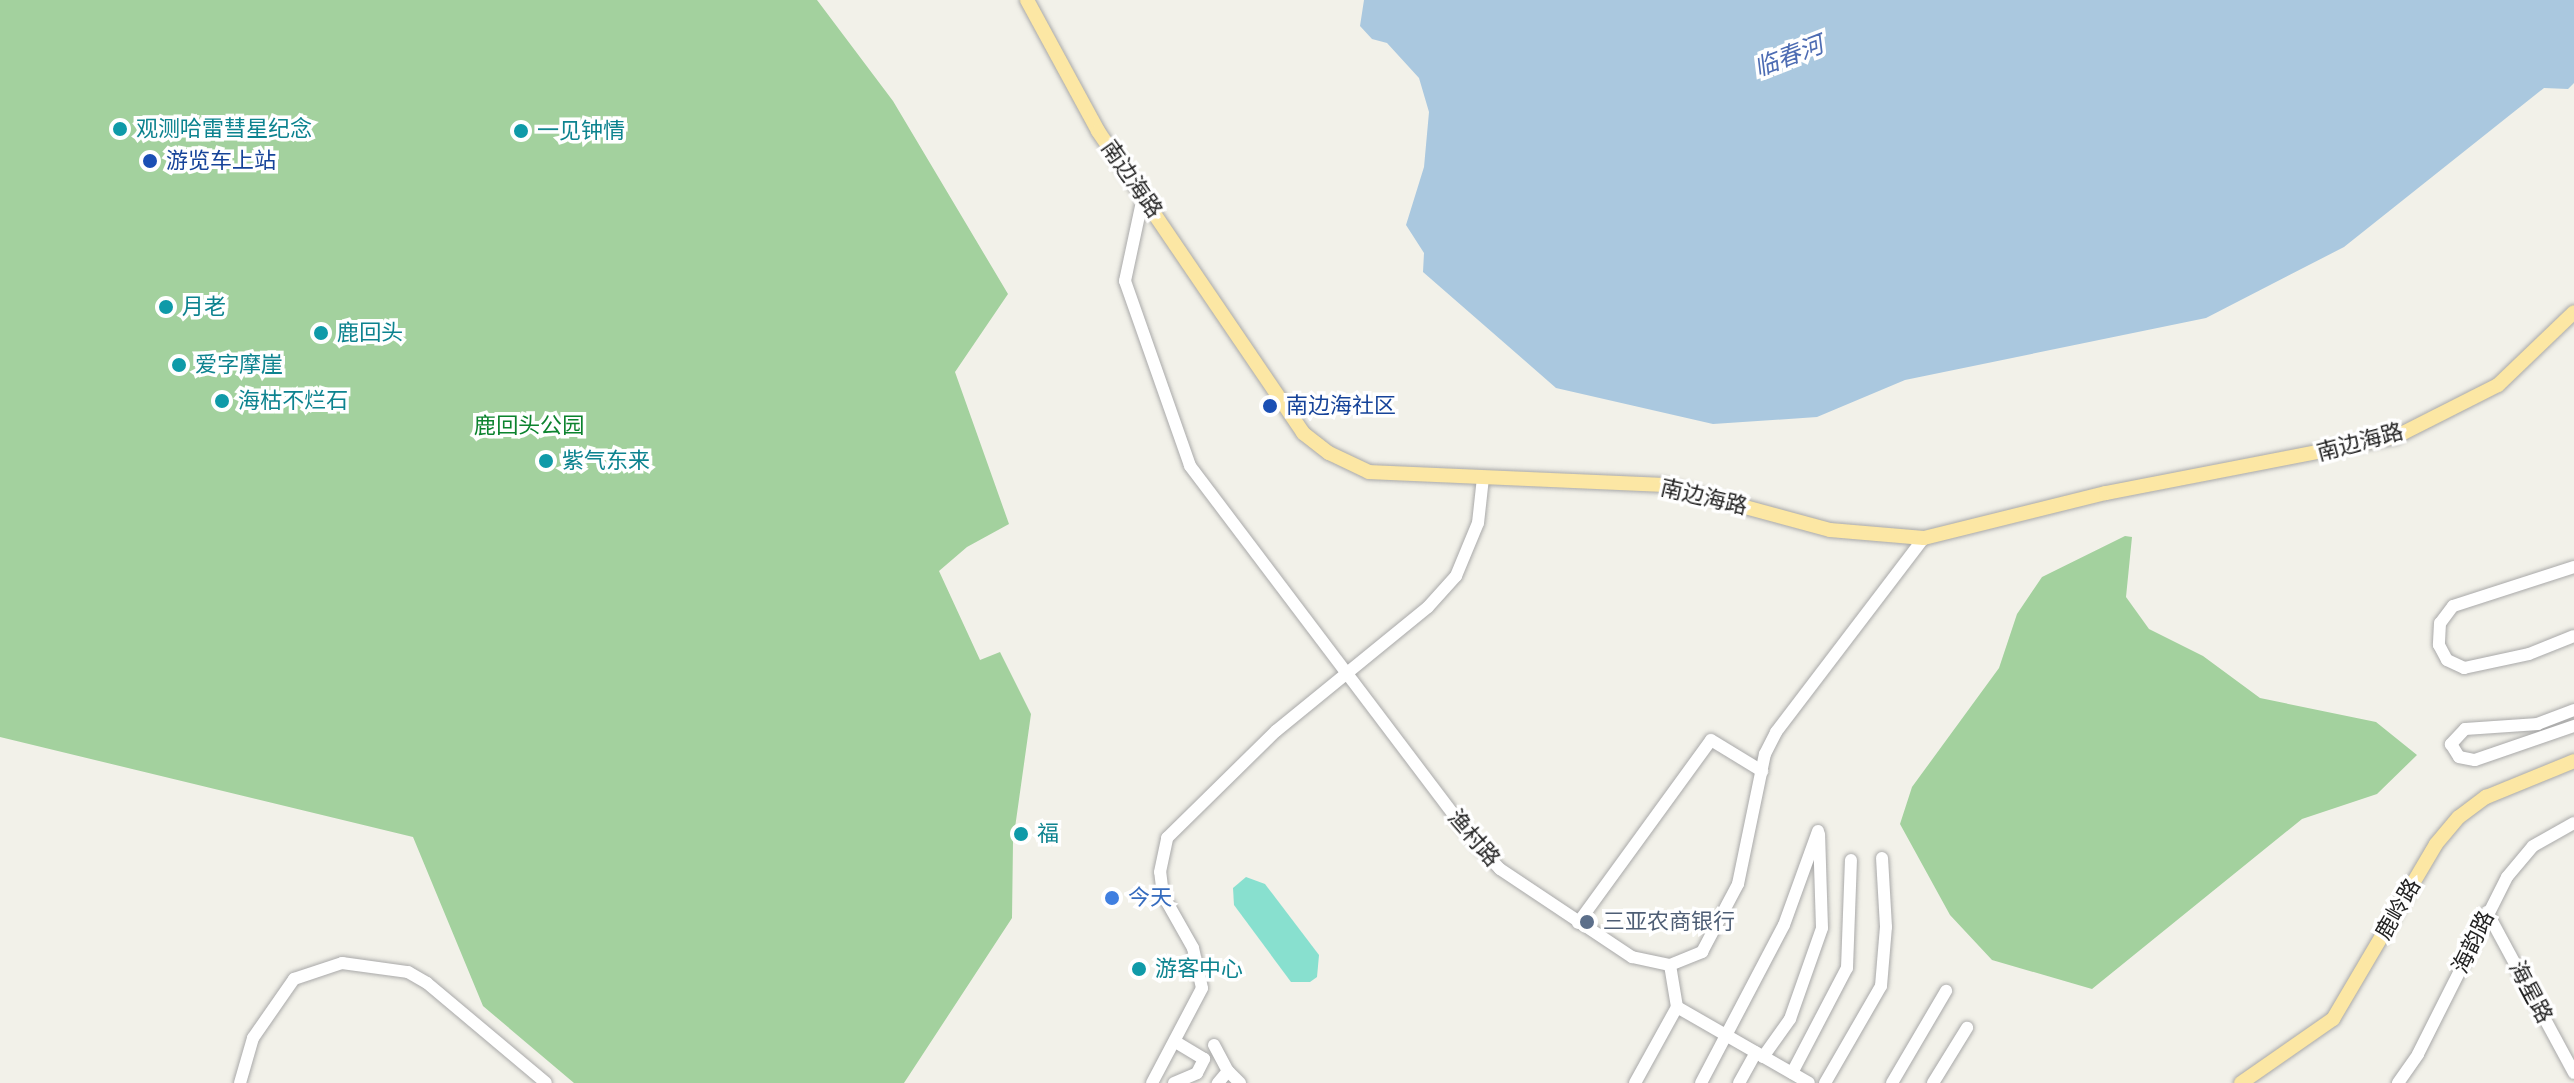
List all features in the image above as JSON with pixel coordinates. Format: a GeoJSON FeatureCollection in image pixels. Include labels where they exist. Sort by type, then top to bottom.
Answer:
{"type":"FeatureCollection","features":[{"type":"Feature","properties":{"kind":"main road","name":"南边海路"},"geometry":{"type":"LineString","coordinates":[[1027,0],[1098,131],[1303,433],[1329,453],[1369,472],[1664,485],[1830,530],[1924,538],[2106,493],[2395,437],[2498,385],[2574,312]]}},
{"type":"Feature","properties":{"kind":"main road","name":"鹿岭路"},"geometry":{"type":"LineString","coordinates":[[2241,1083],[2333,1019],[2436,844],[2459,817],[2486,797],[2574,761]]}},
{"type":"Feature","properties":{"kind":"street","name":"渔村路"},"geometry":{"type":"LineString","coordinates":[[1143,197],[1125,281],[1190,466],[1344,673],[1472,839],[1500,869],[1632,957],[1670,965]]}},
{"type":"Feature","properties":{"kind":"street"},"geometry":{"type":"LineString","coordinates":[[1152,1083],[1202,988],[1193,948],[1163,895],[1160,872],[1167,838],[1344,673],[1428,607],[1456,576],[1478,523],[1483,478]]}},
{"type":"Feature","properties":{"kind":"street"},"geometry":{"type":"LineString","coordinates":[[1635,1083],[1677,1007],[1670,965],[1702,952],[1738,884],[1762,771],[1776,732],[1924,538]]}},
{"type":"Feature","properties":{"kind":"street"},"geometry":{"type":"LineString","coordinates":[[2574,567],[2453,606],[2440,623],[2439,645],[2447,660],[2464,668],[2529,654],[2574,636]]}},
{"type":"Feature","properties":{"kind":"street"},"geometry":{"type":"LineString","coordinates":[[2574,710],[2538,724],[2465,729],[2457,732],[2451,744],[2459,757],[2475,760],[2574,726]]}},
{"type":"Feature","properties":{"kind":"street"},"geometry":{"type":"LineString","coordinates":[[1578,923],[1711,740],[1762,771]]}},
{"type":"Feature","properties":{"kind":"street","name":"海韵路"},"geometry":{"type":"LineString","coordinates":[[2398,1083],[2418,1054],[2487,912],[2533,846],[2574,823]]}},
{"type":"Feature","properties":{"kind":"street"},"geometry":{"type":"LineString","coordinates":[[1701,1083],[1784,925],[1818,831],[1822,928],[1790,1019],[1739,1083]]}},
{"type":"Feature","properties":{"kind":"street"},"geometry":{"type":"LineString","coordinates":[[1825,1083],[1881,986],[1886,927],[1882,858]]}},
{"type":"Feature","properties":{"kind":"street"},"geometry":{"type":"LineString","coordinates":[[1780,1083],[1790,1072],[1847,968],[1851,860]]}},
{"type":"Feature","properties":{"kind":"street","name":"海星路"},"geometry":{"type":"LineString","coordinates":[[2487,912],[2574,1073]]}},
{"type":"Feature","properties":{"kind":"street"},"geometry":{"type":"LineString","coordinates":[[240,1083],[253,1038],[294,979],[342,963],[408,972],[427,983],[501,1040],[546,1083]]}},
{"type":"Feature","properties":{"kind":"street"},"geometry":{"type":"LineString","coordinates":[[1892,1083],[1946,991]]}},
{"type":"Feature","properties":{"kind":"street"},"geometry":{"type":"LineString","coordinates":[[1677,1007],[1809,1083]]}},
{"type":"Feature","properties":{"kind":"street"},"geometry":{"type":"LineString","coordinates":[[1933,1083],[1967,1028]]}},
{"type":"Feature","properties":{"kind":"street"},"geometry":{"type":"LineString","coordinates":[[1174,1083],[1197,1073],[1204,1059],[1176,1042]]}},
{"type":"Feature","properties":{"kind":"street"},"geometry":{"type":"LineString","coordinates":[[1214,1045],[1228,1071],[1240,1083]]}},
{"type":"Feature","properties":{"kind":"street"},"geometry":{"type":"LineString","coordinates":[[1218,1083],[1228,1071]]}},
{"type":"Feature","properties":{"kind":"green space","name":"鹿回头公园"},"geometry":{"type":"Polygon","coordinates":[[[0,0],[817,0],[893,101],[1008,294],[955,372],[1009,524],[967,547],[939,571],[980,660],[1000,652],[1031,714],[1013,842],[1012,918],[904,1083],[574,1083],[483,1006],[413,837],[0,737],[0,0]]]}},
{"type":"Feature","properties":{"kind":"green space"},"geometry":{"type":"Polygon","coordinates":[[[2125,536],[2132,537],[2126,597],[2149,629],[2203,656],[2260,698],[2376,722],[2417,755],[2377,794],[2302,819],[2092,989],[1992,960],[1950,915],[1900,824],[1912,787],[1999,668],[2017,614],[2042,577],[2125,536]]]}},
{"type":"Feature","properties":{"kind":"shaded area"},"geometry":{"type":"Polygon","coordinates":[[[1246,877],[1265,884],[1319,955],[1317,977],[1310,982],[1291,982],[1234,905],[1233,888],[1246,877]]]}},
{"type":"Feature","properties":{"kind":"water","name":"临春河"},"geometry":{"type":"Polygon","coordinates":[[[1364,0],[2574,0],[2574,83],[2568,89],[2544,88],[2344,247],[2206,318],[1905,380],[1817,417],[1713,424],[1556,388],[1423,272],[1424,253],[1406,225],[1424,167],[1429,112],[1419,78],[1387,43],[1372,39],[1360,26],[1364,0]]]}},
{"type":"Feature","properties":{"kind":"place","name":"观测哈雷彗星纪念"},"geometry":{"type":"Point","coordinates":[120,129]}},
{"type":"Feature","properties":{"kind":"place","name":"一见钟情"},"geometry":{"type":"Point","coordinates":[521,131]}},
{"type":"Feature","properties":{"kind":"place","name":"游览车上站"},"geometry":{"type":"Point","coordinates":[150,161]}},
{"type":"Feature","properties":{"kind":"place","name":"月老"},"geometry":{"type":"Point","coordinates":[166,307]}},
{"type":"Feature","properties":{"kind":"place","name":"鹿回头"},"geometry":{"type":"Point","coordinates":[321,333]}},
{"type":"Feature","properties":{"kind":"place","name":"爱字摩崖"},"geometry":{"type":"Point","coordinates":[179,365]}},
{"type":"Feature","properties":{"kind":"place","name":"海枯不烂石"},"geometry":{"type":"Point","coordinates":[222,401]}},
{"type":"Feature","properties":{"kind":"place","name":"南边海社区"},"geometry":{"type":"Point","coordinates":[1270,406]}},
{"type":"Feature","properties":{"kind":"place","name":"紫气东来"},"geometry":{"type":"Point","coordinates":[546,461]}},
{"type":"Feature","properties":{"kind":"place","name":"福"},"geometry":{"type":"Point","coordinates":[1021,834]}},
{"type":"Feature","properties":{"kind":"place","name":"今天"},"geometry":{"type":"Point","coordinates":[1112,898]}},
{"type":"Feature","properties":{"kind":"place","name":"三亚农商银行"},"geometry":{"type":"Point","coordinates":[1587,922]}},
{"type":"Feature","properties":{"kind":"place","name":"游客中心"},"geometry":{"type":"Point","coordinates":[1139,969]}}]}
